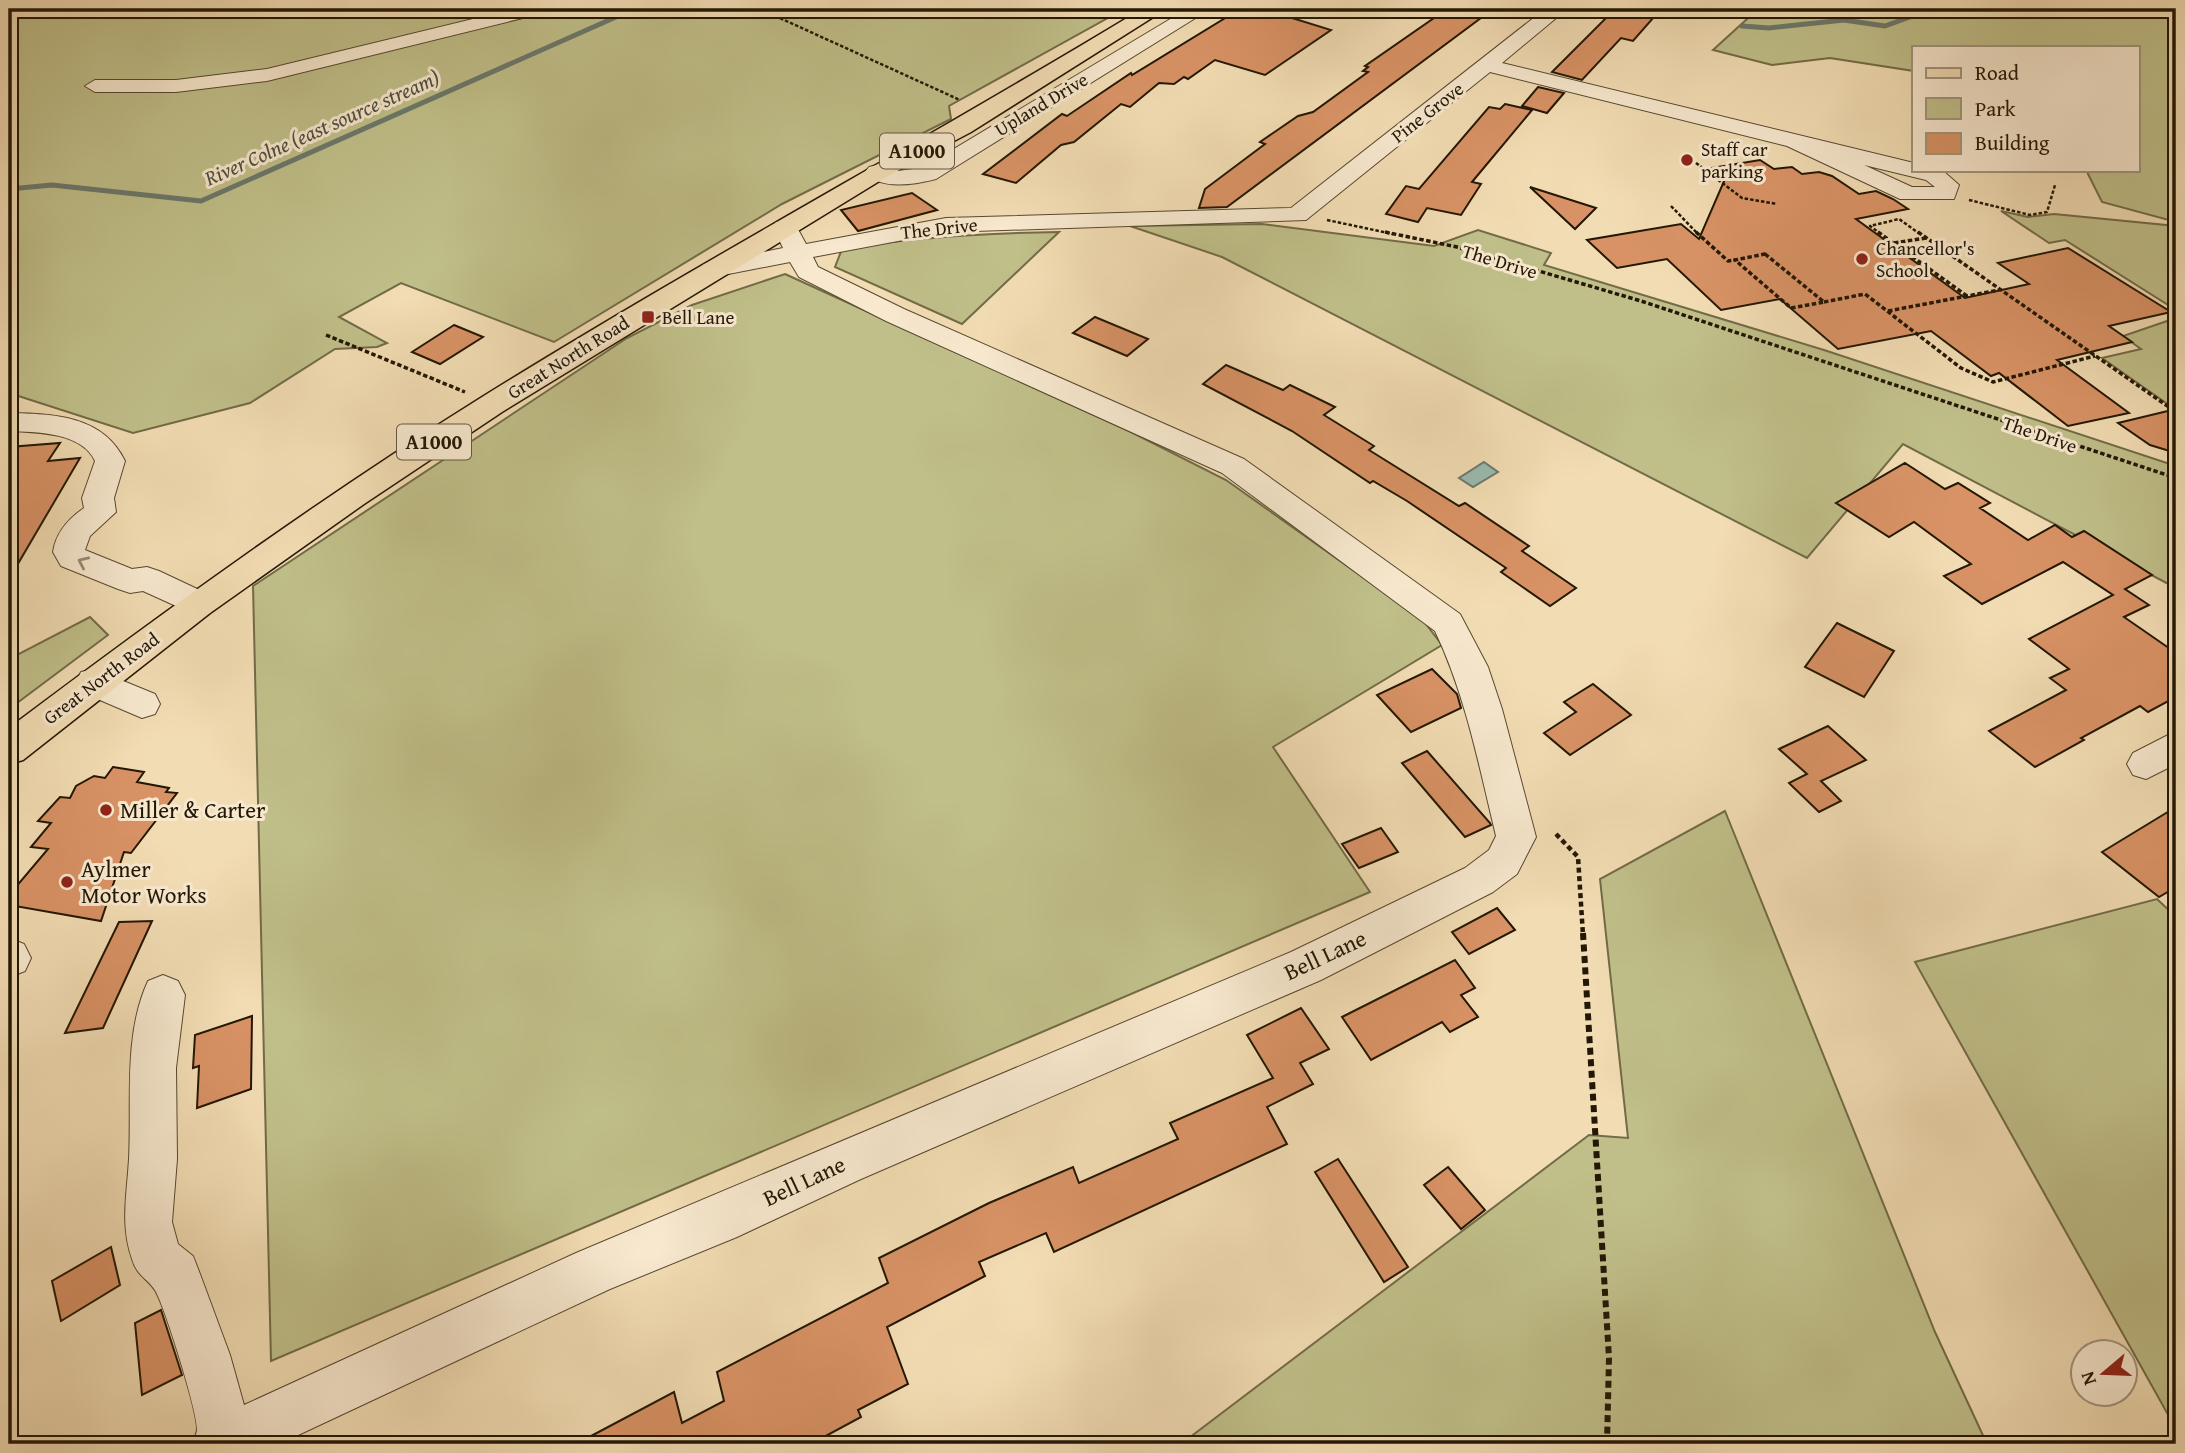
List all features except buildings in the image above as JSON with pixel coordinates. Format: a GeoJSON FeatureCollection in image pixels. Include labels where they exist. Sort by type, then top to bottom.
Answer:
{"type":"FeatureCollection","features":[{"type":"Feature","properties":{"kind":"main road","name":"A1000"},"geometry":{"type":"LineString","coordinates":[[791,241],[877,172],[987,112],[1156,9]]}},
{"type":"Feature","properties":{"kind":"main road","name":"Great North Road"},"geometry":{"type":"LineString","coordinates":[[9,749],[198,604],[352,496],[491,405],[713,269]]}},
{"type":"Feature","properties":{"kind":"street"},"geometry":{"type":"LineString","coordinates":[[95,86],[176,86],[267,75],[536,9]]}},
{"type":"Feature","properties":{"kind":"street","name":"Upland Drive"},"geometry":{"type":"LineString","coordinates":[[877,172],[897,178],[928,174],[1200,9]]}},
{"type":"Feature","properties":{"kind":"street","name":"Pine Grove"},"geometry":{"type":"LineString","coordinates":[[1297,215],[1557,9]]}},
{"type":"Feature","properties":{"kind":"street"},"geometry":{"type":"LineString","coordinates":[[1486,65],[1912,170]]}},
{"type":"Feature","properties":{"kind":"street"},"geometry":{"type":"LineString","coordinates":[[1922,172],[1934,175],[1947,185],[1946,194]]}},
{"type":"Feature","properties":{"kind":"street","name":"The Drive"},"geometry":{"type":"LineString","coordinates":[[791,241],[887,234],[946,225],[1297,215]]}},
{"type":"Feature","properties":{"kind":"street"},"geometry":{"type":"LineString","coordinates":[[713,269],[791,241]]}},
{"type":"Feature","properties":{"kind":"street","name":"Bell Lane"},"geometry":{"type":"LineString","coordinates":[[223,1442],[594,1271],[720,1220],[844,1162],[1306,966],[1479,880],[1503,862],[1516,837],[1484,709],[1470,667],[1448,623],[1233,466],[895,315],[808,272],[791,241]]}},
{"type":"Feature","properties":{"kind":"street"},"geometry":{"type":"LineString","coordinates":[[9,422],[59,423],[104,447],[110,461],[98,498],[100,512],[74,534],[69,552],[73,558],[130,581],[147,579],[198,604]]}},
{"type":"Feature","properties":{"kind":"street"},"geometry":{"type":"LineString","coordinates":[[106,673],[152,697]]}},
{"type":"Feature","properties":{"kind":"street"},"geometry":{"type":"LineString","coordinates":[[163,995],[153,1068],[153,1159],[148,1222],[156,1258],[175,1274],[204,1355],[223,1442]]}},
{"type":"Feature","properties":{"kind":"path"},"geometry":{"type":"LineString","coordinates":[[760,9],[987,112]]}},
{"type":"Feature","properties":{"kind":"path"},"geometry":{"type":"LineString","coordinates":[[1696,163],[1738,198],[1766,205],[1777,204]]}},
{"type":"Feature","properties":{"kind":"path"},"geometry":{"type":"LineString","coordinates":[[1946,194],[2030,215],[2047,212],[2055,186]]}},
{"type":"Feature","properties":{"kind":"path"},"geometry":{"type":"LineString","coordinates":[[1671,206],[1728,261],[1765,254],[1824,302]]}},
{"type":"Feature","properties":{"kind":"path","name":"The Drive"},"geometry":{"type":"LineString","coordinates":[[1297,215],[1457,247],[1641,301],[2176,478]]}},
{"type":"Feature","properties":{"kind":"path"},"geometry":{"type":"LineString","coordinates":[[1967,296],[1870,226],[1899,219],[2176,412]]}},
{"type":"Feature","properties":{"kind":"path"},"geometry":{"type":"LineString","coordinates":[[1894,243],[1927,238]]}},
{"type":"Feature","properties":{"kind":"path"},"geometry":{"type":"LineString","coordinates":[[1735,260],[1791,308],[1865,294],[1961,368],[1993,382],[2095,356]]}},
{"type":"Feature","properties":{"kind":"path"},"geometry":{"type":"LineString","coordinates":[[1887,311],[2000,289]]}},
{"type":"Feature","properties":{"kind":"path"},"geometry":{"type":"LineString","coordinates":[[326,335],[491,405]]}},
{"type":"Feature","properties":{"kind":"path"},"geometry":{"type":"LineString","coordinates":[[1556,834],[1578,857],[1609,1358],[1607,1444]]}},
{"type":"Feature","properties":{"kind":"green space"},"geometry":{"type":"Polygon","coordinates":[[[9,9],[1124,9],[949,106],[951,119],[782,204],[554,342],[401,283],[339,317],[387,343],[377,347],[335,349],[250,403],[133,433],[9,393],[9,9]]]}},
{"type":"Feature","properties":{"kind":"green space"},"geometry":{"type":"Polygon","coordinates":[[[1758,9],[2176,9],[2176,222],[2102,202],[2087,172],[2140,172],[2140,46],[1912,46],[1912,71],[1830,58],[1772,65],[1713,50],[1758,9]]]}},
{"type":"Feature","properties":{"kind":"green space"},"geometry":{"type":"Polygon","coordinates":[[[2001,211],[2028,217],[2054,214],[2176,226],[2176,310],[2065,240],[2049,243],[2001,211]]]}},
{"type":"Feature","properties":{"kind":"green space"},"geometry":{"type":"Polygon","coordinates":[[[1262,224],[1434,246],[1478,230],[1551,253],[1544,265],[1824,350],[2176,466],[2176,588],[1903,444],[1807,558],[1222,257],[1130,226],[1262,224]]]}},
{"type":"Feature","properties":{"kind":"green space"},"geometry":{"type":"Polygon","coordinates":[[[1059,232],[962,324],[835,267],[842,249],[950,236],[1059,232]]]}},
{"type":"Feature","properties":{"kind":"green space"},"geometry":{"type":"Polygon","coordinates":[[[785,274],[1129,431],[1226,480],[1422,619],[1442,645],[1273,747],[1370,892],[271,1361],[253,586],[627,338],[692,305],[785,274]]]}},
{"type":"Feature","properties":{"kind":"green space"},"geometry":{"type":"Polygon","coordinates":[[[2176,318],[2176,410],[2102,358],[2141,349],[2123,336],[2176,318]]]}},
{"type":"Feature","properties":{"kind":"green space"},"geometry":{"type":"Polygon","coordinates":[[[90,617],[108,635],[9,709],[9,659],[90,617]]]}},
{"type":"Feature","properties":{"kind":"green space"},"geometry":{"type":"Polygon","coordinates":[[[1725,811],[1935,1332],[1987,1444],[1181,1444],[1589,1135],[1628,1138],[1600,879],[1725,811]]]}},
{"type":"Feature","properties":{"kind":"green space"},"geometry":{"type":"Polygon","coordinates":[[[2157,899],[2176,917],[2176,1429],[2140,1365],[2140,1338],[2125,1338],[1915,962],[2157,899]]]}},
{"type":"Feature","properties":{"kind":"water"},"geometry":{"type":"Polygon","coordinates":[[[1484,462],[1498,472],[1473,487],[1459,478],[1484,462]]]}},
{"type":"Feature","properties":{"kind":"waterway","name":"River Colne (east source stream)"},"geometry":{"type":"LineString","coordinates":[[9,189],[52,185],[201,201],[634,9]]}},
{"type":"Feature","properties":{"kind":"waterway"},"geometry":{"type":"LineString","coordinates":[[1742,26],[1769,28],[1844,20],[1885,26],[1932,9]]}},
{"type":"Feature","properties":{"kind":"place","name":"Staff car parking"},"geometry":{"type":"Point","coordinates":[1687,160]}},
{"type":"Feature","properties":{"kind":"place","name":"Chancellor's School"},"geometry":{"type":"Point","coordinates":[1862,259]}},
{"type":"Feature","properties":{"kind":"place","name":"Bell Lane"},"geometry":{"type":"Point","coordinates":[648,317]}},
{"type":"Feature","properties":{"kind":"place","name":"Miller & Carter"},"geometry":{"type":"Point","coordinates":[106,810]}},
{"type":"Feature","properties":{"kind":"place","name":"Aylmer Motor Works"},"geometry":{"type":"Point","coordinates":[67,882]}}]}
